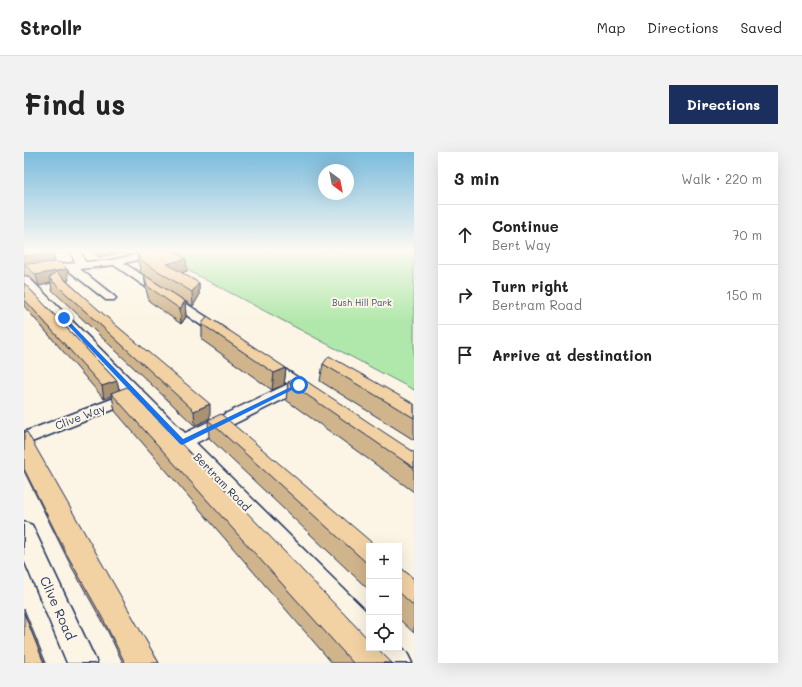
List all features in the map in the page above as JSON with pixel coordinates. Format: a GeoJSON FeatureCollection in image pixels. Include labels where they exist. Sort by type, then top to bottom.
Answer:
{"type":"FeatureCollection","features":[{"type":"Feature","properties":{"kind":"street"},"geometry":{"type":"LineString","coordinates":[[84,274],[110,298]]}},
{"type":"Feature","properties":{"kind":"street"},"geometry":{"type":"LineString","coordinates":[[134,274],[234,341]]}},
{"type":"Feature","properties":{"kind":"street","name":"Bertram Road"},"geometry":{"type":"LineString","coordinates":[[24,279],[366,631]]}},
{"type":"Feature","properties":{"kind":"street"},"geometry":{"type":"LineString","coordinates":[[254,354],[324,402]]}},
{"type":"Feature","properties":{"kind":"street"},"geometry":{"type":"LineString","coordinates":[[182,442],[299,385]]}},
{"type":"Feature","properties":{"kind":"street","name":"Clive Way"},"geometry":{"type":"LineString","coordinates":[[24,439],[136,395]]}},
{"type":"Feature","properties":{"kind":"street","name":"Clive Road"},"geometry":{"type":"LineString","coordinates":[[24,532],[82,663]]}},
{"type":"Feature","properties":{"kind":"street"},"geometry":{"type":"LineString","coordinates":[[386,651],[397,663]]}},
{"type":"Feature","properties":{"kind":"green space","name":"Bush Hill Park"},"geometry":{"type":"Polygon","coordinates":[[[194,274],[414,274],[414,390],[194,274]]]}},
{"type":"Feature","properties":{"kind":"building"},"geometry":{"type":"Polygon","coordinates":[[[54,274],[58,274],[117,326],[210,404],[194,411],[49,278],[54,274]]]}},
{"type":"Feature","properties":{"kind":"building"},"geometry":{"type":"Polygon","coordinates":[[[163,274],[184,274],[199,283],[192,292],[163,274]]]}},
{"type":"Feature","properties":{"kind":"building"},"geometry":{"type":"Polygon","coordinates":[[[144,275],[185,301],[180,309],[147,286],[144,275]]]}},
{"type":"Feature","properties":{"kind":"building"},"geometry":{"type":"Polygon","coordinates":[[[24,283],[117,381],[102,386],[24,299],[24,283]]]}},
{"type":"Feature","properties":{"kind":"building"},"geometry":{"type":"Polygon","coordinates":[[[207,316],[286,368],[274,373],[202,324],[207,316]]]}},
{"type":"Feature","properties":{"kind":"building"},"geometry":{"type":"Polygon","coordinates":[[[329,356],[414,404],[414,418],[323,364],[329,356]]]}},
{"type":"Feature","properties":{"kind":"building"},"geometry":{"type":"Polygon","coordinates":[[[300,377],[414,452],[414,468],[288,382],[300,377]]]}},
{"type":"Feature","properties":{"kind":"building"},"geometry":{"type":"Polygon","coordinates":[[[127,387],[366,637],[366,651],[380,651],[392,663],[353,663],[111,393],[127,387]]]}},
{"type":"Feature","properties":{"kind":"building"},"geometry":{"type":"Polygon","coordinates":[[[221,414],[372,543],[366,543],[366,562],[208,420],[221,414]]]}},
{"type":"Feature","properties":{"kind":"building"},"geometry":{"type":"Polygon","coordinates":[[[27,432],[159,663],[125,663],[103,619],[66,553],[24,469],[24,433],[27,432]]]}},
{"type":"Feature","properties":{"kind":"building"},"geometry":{"type":"Polygon","coordinates":[[[402,569],[414,579],[414,606],[402,595],[402,569]]]}},
{"type":"Feature","properties":{"kind":"building"},"geometry":{"type":"Polygon","coordinates":[[[24,613],[44,663],[24,663],[24,613]]]}},
{"type":"Feature","properties":{"kind":"route"},"geometry":{"type":"LineString","coordinates":[[64,318],[182,442],[299,385]]}}]}
